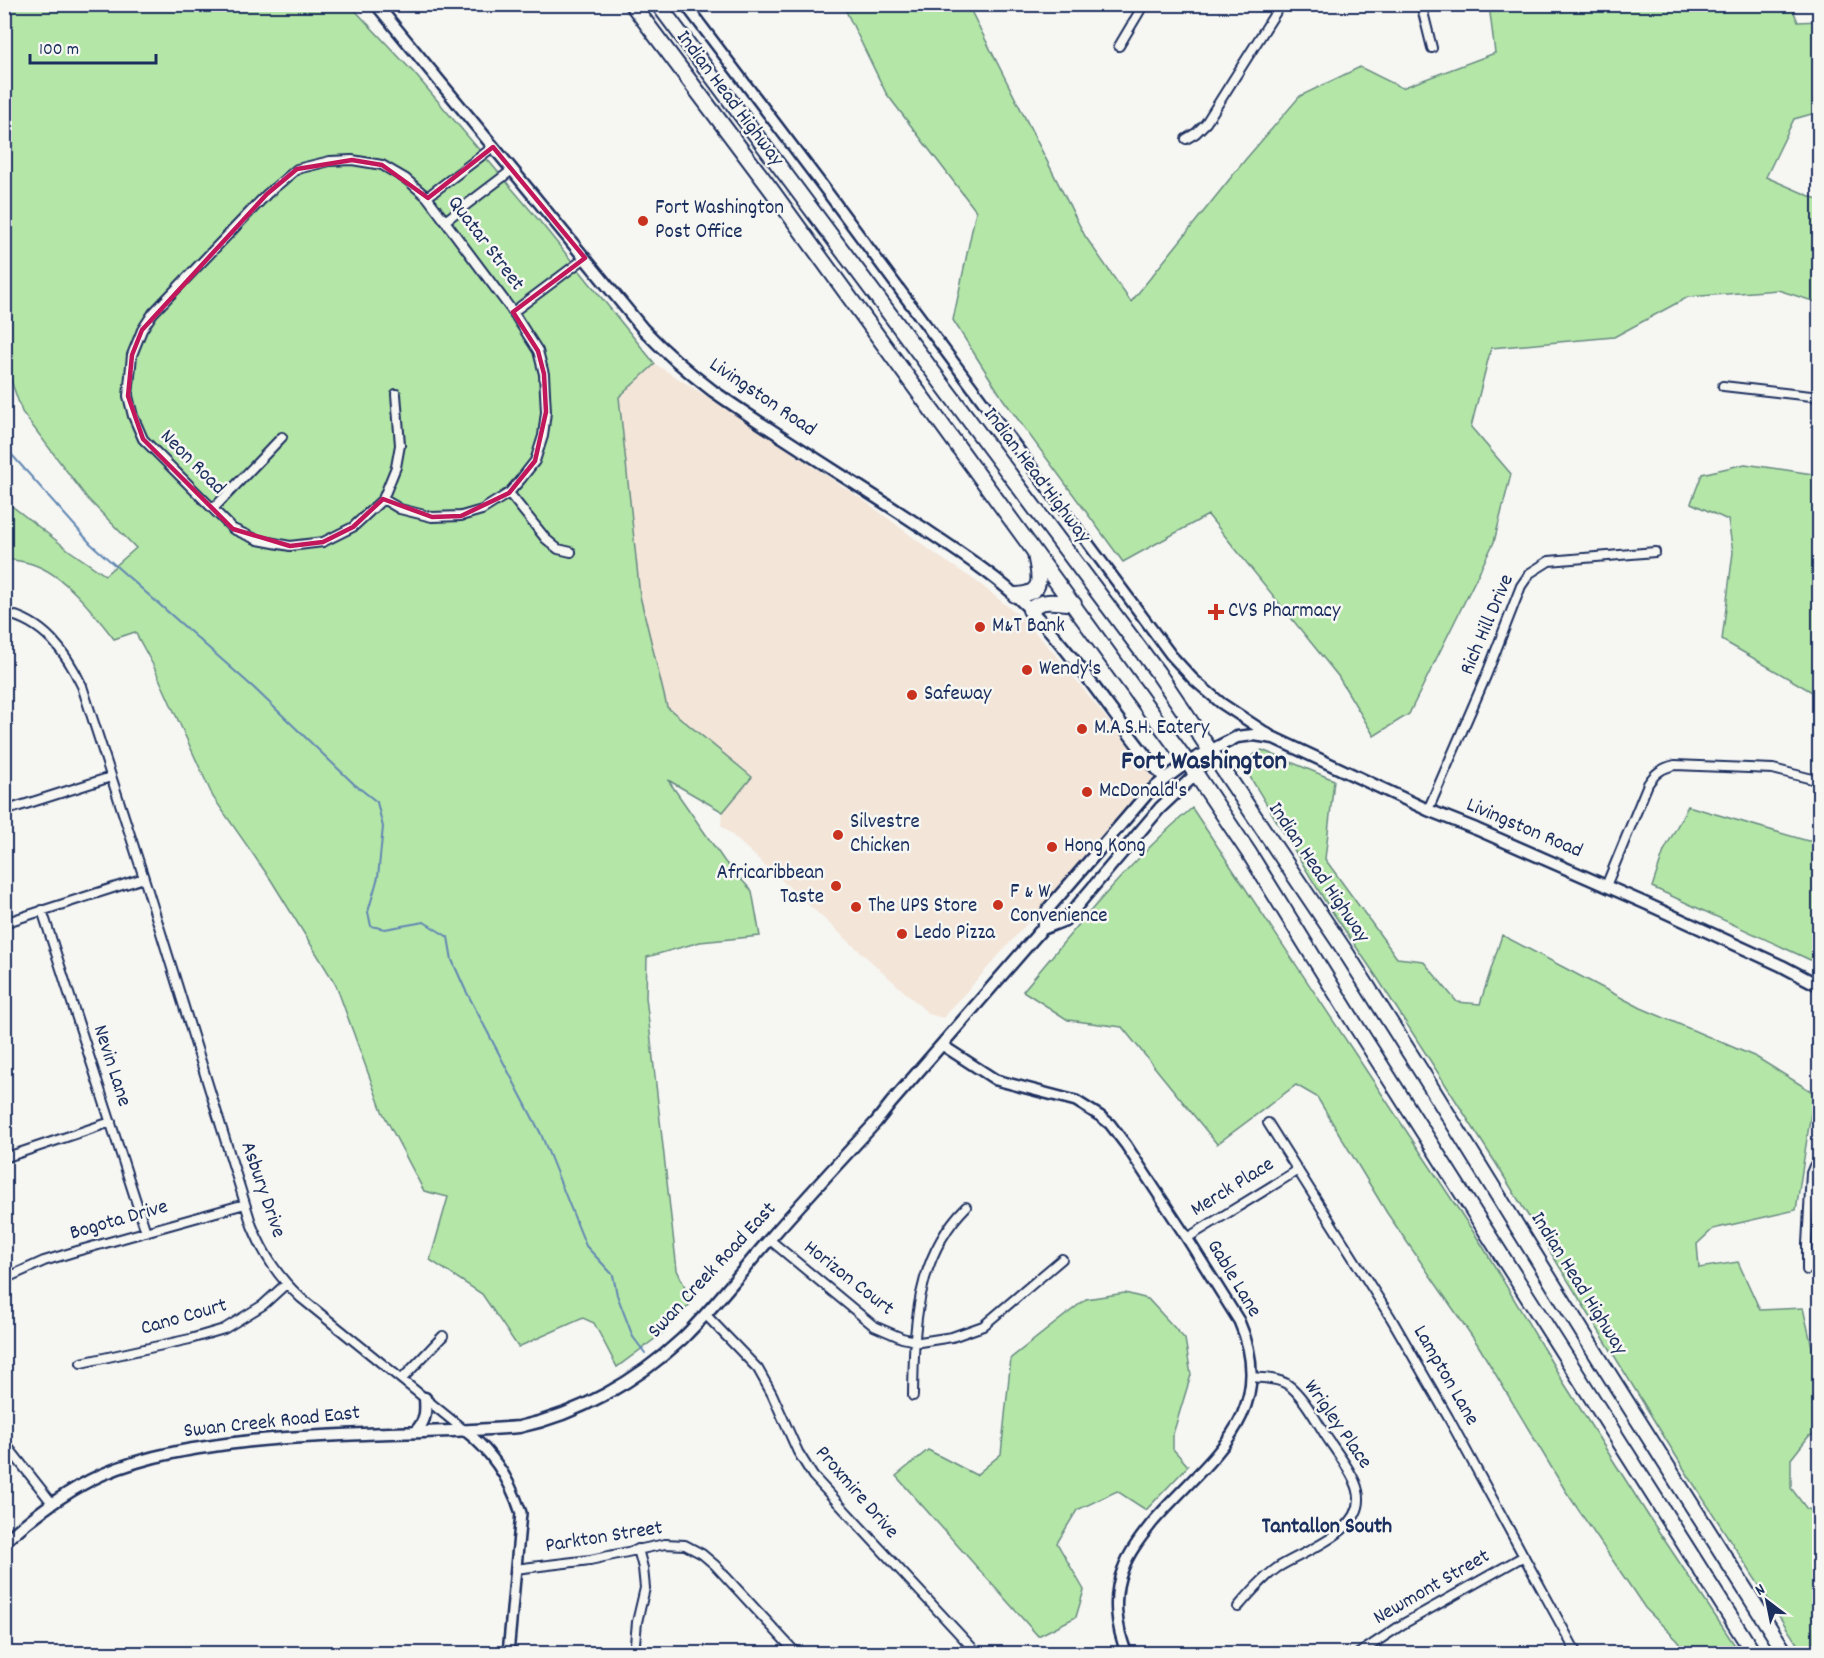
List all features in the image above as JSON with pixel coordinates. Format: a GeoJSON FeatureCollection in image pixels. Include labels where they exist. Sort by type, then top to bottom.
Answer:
{"type":"FeatureCollection","features":[{"type":"Feature","properties":{"kind":"highway","name":"Indian Head Highway"},"geometry":{"type":"LineString","coordinates":[[632,4],[770,188],[1192,768],[1249,853],[1754,1653]]}},
{"type":"Feature","properties":{"kind":"highway","name":"Indian Head Highway"},"geometry":{"type":"LineString","coordinates":[[658,4],[1151,664],[1353,964],[1594,1351],[1786,1653]]}},
{"type":"Feature","properties":{"kind":"highway"},"geometry":{"type":"LineString","coordinates":[[1015,595],[1033,592],[1040,581],[1035,552]]}},
{"type":"Feature","properties":{"kind":"highway"},"geometry":{"type":"LineString","coordinates":[[1030,610],[1034,605],[1041,603],[1074,603]]}},
{"type":"Feature","properties":{"kind":"main road","name":"Livingston Road"},"geometry":{"type":"LineString","coordinates":[[376,4],[644,329],[689,372],[743,412],[953,549],[1015,595],[1064,647],[1165,779]]}},
{"type":"Feature","properties":{"kind":"main road","name":"Livingston Road"},"geometry":{"type":"LineString","coordinates":[[1210,752],[1238,737],[1254,735],[1274,738],[1428,810],[1605,886],[1782,966],[1820,986]]}},
{"type":"Feature","properties":{"kind":"main road","name":"Swan Creek Road East"},"geometry":{"type":"LineString","coordinates":[[1042,929],[1065,920],[1192,768],[1210,752]]}},
{"type":"Feature","properties":{"kind":"main road","name":"Swan Creek Road East"},"geometry":{"type":"LineString","coordinates":[[4,1542],[52,1503],[100,1476],[140,1460],[172,1452],[277,1438],[525,1426],[546,1421],[592,1401],[626,1382],[682,1339],[876,1122],[1042,929],[1048,909],[1147,794],[1165,779],[1192,768]]}},
{"type":"Feature","properties":{"kind":"main road"},"geometry":{"type":"LineString","coordinates":[[416,1431],[425,1418],[425,1398]]}},
{"type":"Feature","properties":{"kind":"street"},"geometry":{"type":"LineString","coordinates":[[685,4],[1172,656],[1193,679],[1221,703],[1274,738]]}},
{"type":"Feature","properties":{"kind":"street"},"geometry":{"type":"LineString","coordinates":[[1119,46],[1144,4]]}},
{"type":"Feature","properties":{"kind":"street"},"geometry":{"type":"LineString","coordinates":[[1186,139],[1206,123],[1281,4]]}},
{"type":"Feature","properties":{"kind":"street"},"geometry":{"type":"LineString","coordinates":[[1421,4],[1432,48]]}},
{"type":"Feature","properties":{"kind":"street"},"geometry":{"type":"LineString","coordinates":[[427,197],[494,147]]}},
{"type":"Feature","properties":{"kind":"street","name":"Neon Road"},"geometry":{"type":"LineString","coordinates":[[396,394],[400,445],[396,466],[383,499],[353,526],[323,542],[290,546],[258,540],[233,529],[143,439],[133,416],[128,396],[132,356],[142,330],[153,313],[267,194],[297,170],[330,161],[352,160],[382,165],[406,179],[427,197]]}},
{"type":"Feature","properties":{"kind":"street"},"geometry":{"type":"LineString","coordinates":[[445,221],[512,170]]}},
{"type":"Feature","properties":{"kind":"street","name":"Quatar Street"},"geometry":{"type":"LineString","coordinates":[[383,499],[400,509],[432,517],[461,516],[482,510],[509,493],[521,479],[534,461],[543,436],[546,411],[544,374],[538,351],[513,312],[427,197]]}},
{"type":"Feature","properties":{"kind":"street","name":"Quatar Street"},"geometry":{"type":"LineString","coordinates":[[513,312],[585,258]]}},
{"type":"Feature","properties":{"kind":"street"},"geometry":{"type":"LineString","coordinates":[[1723,386],[1820,397]]}},
{"type":"Feature","properties":{"kind":"street"},"geometry":{"type":"LineString","coordinates":[[213,509],[282,438]]}},
{"type":"Feature","properties":{"kind":"street"},"geometry":{"type":"LineString","coordinates":[[509,493],[546,538],[558,549],[571,552]]}},
{"type":"Feature","properties":{"kind":"street","name":"Rich Hill Drive"},"geometry":{"type":"LineString","coordinates":[[1428,810],[1486,676],[1521,586],[1530,573],[1549,561],[1655,552]]}},
{"type":"Feature","properties":{"kind":"street","name":"Asbury Drive"},"geometry":{"type":"LineString","coordinates":[[4,613],[28,621],[44,632],[72,665],[82,686],[252,1226],[264,1253],[286,1284],[479,1441],[506,1476],[521,1513],[508,1653]]}},
{"type":"Feature","properties":{"kind":"street"},"geometry":{"type":"LineString","coordinates":[[1605,886],[1648,784],[1655,774],[1664,768],[1675,765],[1773,769],[1820,781]]}},
{"type":"Feature","properties":{"kind":"street"},"geometry":{"type":"LineString","coordinates":[[4,811],[111,777]]}},
{"type":"Feature","properties":{"kind":"street"},"geometry":{"type":"LineString","coordinates":[[4,922],[144,878]]}},
{"type":"Feature","properties":{"kind":"street","name":"Nevin Lane"},"geometry":{"type":"LineString","coordinates":[[42,910],[146,1232]]}},
{"type":"Feature","properties":{"kind":"street","name":"Gable Lane"},"geometry":{"type":"LineString","coordinates":[[942,1045],[996,1080],[1066,1098],[1088,1107],[1110,1124],[1187,1238],[1239,1322],[1248,1344],[1251,1363],[1249,1397],[1234,1433],[1147,1529],[1121,1571],[1116,1602],[1120,1632],[1127,1653]]}},
{"type":"Feature","properties":{"kind":"street"},"geometry":{"type":"LineString","coordinates":[[4,1158],[111,1122]]}},
{"type":"Feature","properties":{"kind":"street","name":"Lampton Lane"},"geometry":{"type":"LineString","coordinates":[[1268,1124],[1391,1318],[1577,1653]]}},
{"type":"Feature","properties":{"kind":"street"},"geometry":{"type":"LineString","coordinates":[[1807,1270],[1812,1173],[1814,1166],[1820,1161]]}},
{"type":"Feature","properties":{"kind":"street","name":"Merck Place"},"geometry":{"type":"LineString","coordinates":[[1187,1238],[1298,1170]]}},
{"type":"Feature","properties":{"kind":"street","name":"Bogota Drive"},"geometry":{"type":"LineString","coordinates":[[4,1279],[44,1261],[245,1204]]}},
{"type":"Feature","properties":{"kind":"street"},"geometry":{"type":"LineString","coordinates":[[913,1396],[914,1341],[922,1285],[930,1262],[953,1220],[966,1207]]}},
{"type":"Feature","properties":{"kind":"street","name":"Horizon Court"},"geometry":{"type":"LineString","coordinates":[[770,1240],[874,1326],[893,1335],[914,1341],[929,1342],[983,1326],[1062,1259]]}},
{"type":"Feature","properties":{"kind":"street","name":"Cano Court"},"geometry":{"type":"LineString","coordinates":[[81,1364],[224,1329],[255,1311],[286,1284]]}},
{"type":"Feature","properties":{"kind":"street","name":"Proxmire Drive"},"geometry":{"type":"LineString","coordinates":[[705,1314],[758,1369],[798,1452],[813,1476],[978,1653]]}},
{"type":"Feature","properties":{"kind":"street"},"geometry":{"type":"LineString","coordinates":[[402,1379],[443,1336]]}},
{"type":"Feature","properties":{"kind":"street","name":"Wrigley Place"},"geometry":{"type":"LineString","coordinates":[[1238,1607],[1276,1569],[1343,1529],[1354,1517],[1359,1500],[1355,1482],[1294,1390],[1281,1382],[1251,1377]]}},
{"type":"Feature","properties":{"kind":"street"},"geometry":{"type":"LineString","coordinates":[[4,1442],[52,1503]]}},
{"type":"Feature","properties":{"kind":"street","name":"Parkton Street"},"geometry":{"type":"LineString","coordinates":[[515,1569],[590,1560],[665,1544],[686,1545],[715,1565],[797,1653]]}},
{"type":"Feature","properties":{"kind":"street"},"geometry":{"type":"LineString","coordinates":[[634,1653],[637,1622],[645,1588],[638,1549]]}},
{"type":"Feature","properties":{"kind":"street","name":"Newmont Street"},"geometry":{"type":"LineString","coordinates":[[1358,1653],[1404,1624],[1524,1556]]}},
{"type":"Feature","properties":{"kind":"highlighted area"},"geometry":{"type":"Polygon","coordinates":[[[493,147],[585,258],[513,312],[538,351],[544,374],[546,412],[535,461],[509,493],[461,516],[432,517],[383,499],[353,527],[323,542],[290,546],[233,529],[143,439],[128,396],[132,355],[142,330],[267,194],[297,169],[352,160],[382,165],[428,198],[493,147]]]}},
{"type":"Feature","properties":{"kind":"shaded area"},"geometry":{"type":"Polygon","coordinates":[[[655,364],[735,414],[869,504],[938,556],[976,581],[1022,618],[1060,660],[1155,779],[943,1018],[929,1014],[721,825],[723,812],[752,777],[667,707],[640,596],[619,397],[655,364]]]}},
{"type":"Feature","properties":{"kind":"green space"},"geometry":{"type":"Polygon","coordinates":[[[298,4],[300,6],[350,5],[414,73],[537,218],[655,364],[619,397],[640,596],[667,707],[752,777],[723,812],[668,780],[725,862],[752,891],[760,936],[700,942],[647,957],[646,997],[677,1270],[692,1302],[660,1335],[617,1367],[594,1323],[583,1318],[518,1347],[482,1294],[430,1260],[448,1197],[424,1191],[382,1111],[336,985],[271,880],[213,797],[153,665],[135,632],[114,639],[78,596],[56,576],[32,564],[5,559],[4,500],[105,575],[136,548],[87,498],[22,412],[5,363],[5,5],[298,4]]]}},
{"type":"Feature","properties":{"kind":"green space"},"geometry":{"type":"Polygon","coordinates":[[[843,5],[1006,5],[971,11],[1085,236],[1131,302],[1245,160],[1300,96],[1360,67],[1402,88],[1495,53],[1489,5],[1791,5],[1798,22],[1819,21],[1819,112],[1794,119],[1766,177],[1819,200],[1819,303],[1778,290],[1688,297],[1614,337],[1491,348],[1471,427],[1511,474],[1494,542],[1409,714],[1374,736],[1338,676],[1208,515],[1123,562],[1003,399],[953,320],[976,211],[886,93],[843,5]]]}},
{"type":"Feature","properties":{"kind":"green space"},"geometry":{"type":"Polygon","coordinates":[[[1745,464],[1819,475],[1819,696],[1722,640],[1733,552],[1728,520],[1691,503],[1702,474],[1745,464]]]}},
{"type":"Feature","properties":{"kind":"green space"},"geometry":{"type":"Polygon","coordinates":[[[1262,750],[1334,780],[1325,859],[1397,958],[1423,961],[1457,1002],[1480,1004],[1502,935],[1641,1008],[1756,1057],[1814,1093],[1796,1210],[1713,1229],[1697,1244],[1699,1268],[1738,1262],[1760,1310],[1803,1308],[1819,1377],[1819,1433],[1809,1436],[1791,1459],[1791,1488],[1806,1508],[1819,1514],[1819,1653],[1803,1653],[1684,1469],[1495,1162],[1378,979],[1325,901],[1241,762],[1262,750]]]}},
{"type":"Feature","properties":{"kind":"green space"},"geometry":{"type":"Polygon","coordinates":[[[1688,806],[1808,841],[1819,839],[1819,964],[1652,887],[1664,851],[1688,806]]]}},
{"type":"Feature","properties":{"kind":"green space"},"geometry":{"type":"Polygon","coordinates":[[[1192,808],[1482,1245],[1562,1380],[1651,1520],[1740,1653],[1687,1653],[1645,1608],[1565,1490],[1478,1345],[1387,1213],[1317,1097],[1296,1085],[1217,1144],[1122,1027],[1068,1020],[1023,991],[1083,919],[1146,850],[1192,808]]]}},
{"type":"Feature","properties":{"kind":"green space"},"geometry":{"type":"Polygon","coordinates":[[[1125,1293],[1148,1299],[1185,1339],[1191,1375],[1173,1434],[1173,1449],[1188,1466],[1146,1510],[1117,1491],[1077,1510],[1057,1543],[1084,1590],[1076,1617],[1038,1636],[896,1476],[928,1450],[976,1475],[1001,1454],[1011,1358],[1086,1299],[1125,1293]]]}},
{"type":"Feature","properties":{"kind":"waterway"},"geometry":{"type":"LineString","coordinates":[[4,446],[91,544],[254,688],[354,784],[377,802],[383,827],[378,877],[368,912],[371,926],[385,929],[424,922],[448,937],[452,960],[541,1134],[586,1246],[613,1275],[617,1295],[633,1337],[645,1353]]}},
{"type":"Feature","properties":{"kind":"place","name":"Fort Washington Post Office"},"geometry":{"type":"Point","coordinates":[643,221]}},
{"type":"Feature","properties":{"kind":"place","name":"CVS Pharmacy"},"geometry":{"type":"Point","coordinates":[1216,612]}},
{"type":"Feature","properties":{"kind":"place","name":"M&T Bank"},"geometry":{"type":"Point","coordinates":[980,627]}},
{"type":"Feature","properties":{"kind":"place","name":"Wendy's"},"geometry":{"type":"Point","coordinates":[1027,670]}},
{"type":"Feature","properties":{"kind":"place","name":"Safeway"},"geometry":{"type":"Point","coordinates":[912,695]}},
{"type":"Feature","properties":{"kind":"place","name":"M.A.S.H. Eatery"},"geometry":{"type":"Point","coordinates":[1082,729]}},
{"type":"Feature","properties":{"kind":"place","name":"McDonald's"},"geometry":{"type":"Point","coordinates":[1087,792]}},
{"type":"Feature","properties":{"kind":"place","name":"Silvestre Chicken"},"geometry":{"type":"Point","coordinates":[838,835]}},
{"type":"Feature","properties":{"kind":"place","name":"Hong Kong"},"geometry":{"type":"Point","coordinates":[1052,847]}},
{"type":"Feature","properties":{"kind":"place","name":"Africaribbean Taste"},"geometry":{"type":"Point","coordinates":[836,886]}},
{"type":"Feature","properties":{"kind":"place","name":"F & W Convenience"},"geometry":{"type":"Point","coordinates":[998,905]}},
{"type":"Feature","properties":{"kind":"place","name":"The UPS Store"},"geometry":{"type":"Point","coordinates":[856,907]}},
{"type":"Feature","properties":{"kind":"place","name":"Ledo Pizza"},"geometry":{"type":"Point","coordinates":[902,934]}},
{"type":"Feature","properties":{"kind":"district","name":"Fort Washington"},"geometry":{"type":"Point","coordinates":[1204,762]}},
{"type":"Feature","properties":{"kind":"district","name":"Tantallon South"},"geometry":{"type":"Point","coordinates":[1327,1527]}}]}
